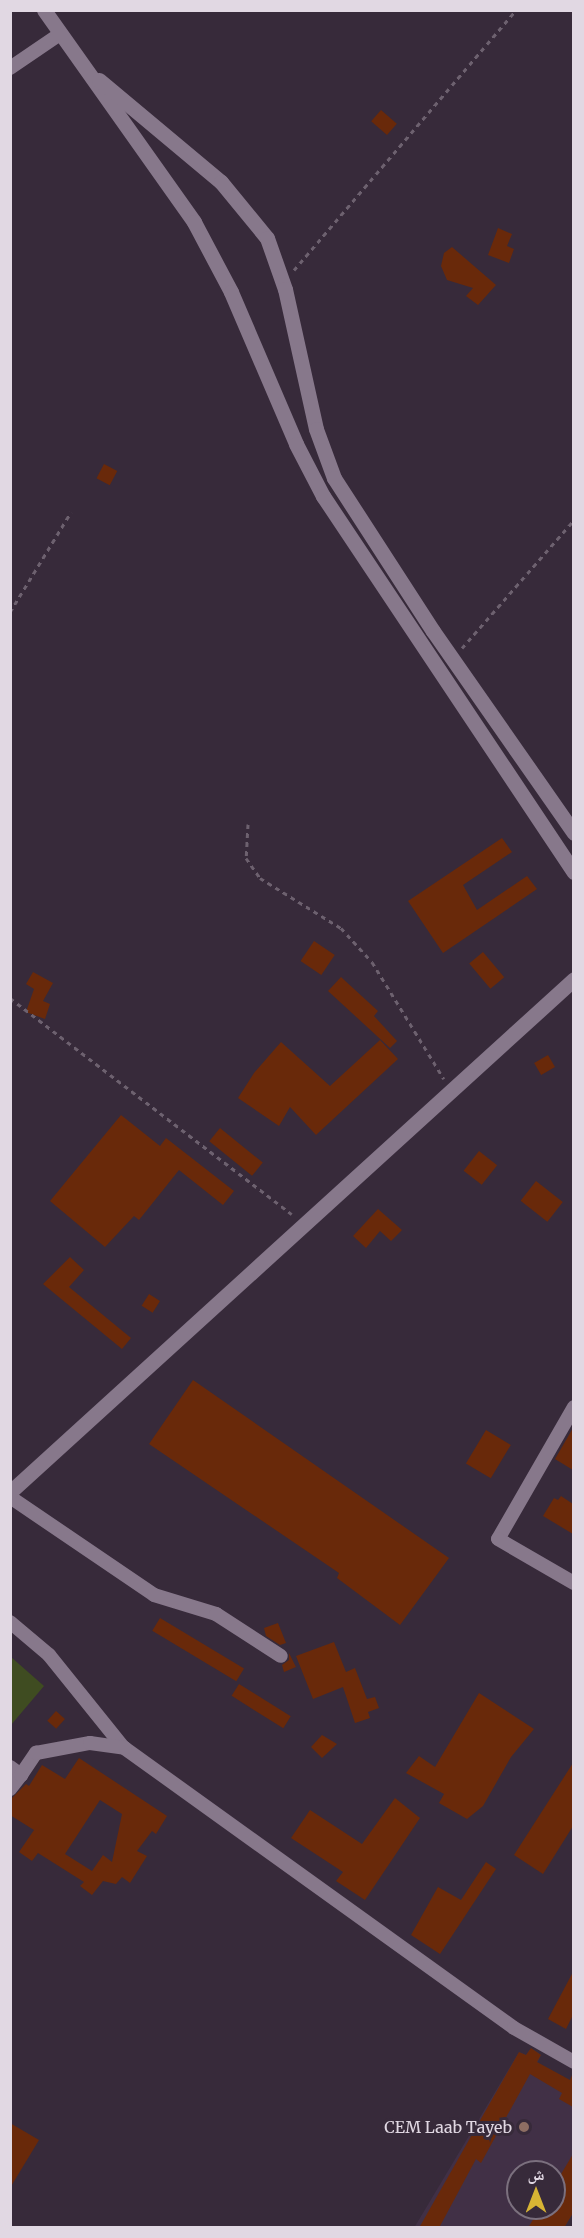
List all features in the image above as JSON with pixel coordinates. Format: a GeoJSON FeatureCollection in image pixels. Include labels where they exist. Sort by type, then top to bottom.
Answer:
{"type":"FeatureCollection","features":[{"type":"Feature","properties":{"kind":"main road"},"geometry":{"type":"LineString","coordinates":[[44,10],[88,70],[122,125],[194,222],[231,292],[323,496],[573,872]]}},
{"type":"Feature","properties":{"kind":"main road"},"geometry":{"type":"LineString","coordinates":[[88,70],[222,183],[267,238],[282,282],[313,419],[334,478],[452,657],[573,833]]}},
{"type":"Feature","properties":{"kind":"main road"},"geometry":{"type":"LineString","coordinates":[[10,1492],[543,1009],[573,979]]}},
{"type":"Feature","properties":{"kind":"main road"},"geometry":{"type":"LineString","coordinates":[[543,1009],[573,997]]}},
{"type":"Feature","properties":{"kind":"street"},"geometry":{"type":"LineString","coordinates":[[10,68],[60,34]]}},
{"type":"Feature","properties":{"kind":"street"},"geometry":{"type":"LineString","coordinates":[[573,1407],[498,1539],[573,1583]]}},
{"type":"Feature","properties":{"kind":"street"},"geometry":{"type":"LineString","coordinates":[[10,1497],[154,1595],[216,1614],[280,1656]]}},
{"type":"Feature","properties":{"kind":"street"},"geometry":{"type":"LineString","coordinates":[[10,1622],[49,1655],[125,1748],[514,2028],[573,2062]]}},
{"type":"Feature","properties":{"kind":"street"},"geometry":{"type":"LineString","coordinates":[[10,1789],[16,1771],[36,1753],[90,1743],[125,1748]]}},
{"type":"Feature","properties":{"kind":"path"},"geometry":{"type":"LineString","coordinates":[[282,282],[516,10]]}},
{"type":"Feature","properties":{"kind":"path"},"geometry":{"type":"LineString","coordinates":[[10,612],[71,512]]}},
{"type":"Feature","properties":{"kind":"path"},"geometry":{"type":"LineString","coordinates":[[452,657],[573,520]]}},
{"type":"Feature","properties":{"kind":"path"},"geometry":{"type":"LineString","coordinates":[[249,824],[246,858],[260,878],[341,928],[372,962],[452,1091]]}},
{"type":"Feature","properties":{"kind":"path"},"geometry":{"type":"LineString","coordinates":[[10,998],[265,1190],[304,1225]]}},
{"type":"Feature","properties":{"kind":"shaded area","name":"CEM Laab Tayeb"},"geometry":{"type":"Polygon","coordinates":[[[531,2048],[541,2055],[537,2063],[573,2083],[573,2213],[564,2227],[414,2228],[519,2052],[526,2055],[531,2048]]]}},
{"type":"Feature","properties":{"kind":"green space"},"geometry":{"type":"Polygon","coordinates":[[[11,1657],[44,1686],[11,1725],[11,1657]]]}},
{"type":"Feature","properties":{"kind":"building"},"geometry":{"type":"Polygon","coordinates":[[[381,110],[397,124],[387,135],[371,121],[381,110]]]}},
{"type":"Feature","properties":{"kind":"building"},"geometry":{"type":"Polygon","coordinates":[[[498,228],[512,234],[507,246],[514,249],[509,263],[488,255],[498,228]]]}},
{"type":"Feature","properties":{"kind":"building"},"geometry":{"type":"Polygon","coordinates":[[[452,247],[496,285],[478,305],[466,296],[473,288],[447,280],[441,266],[444,253],[452,247]]]}},
{"type":"Feature","properties":{"kind":"building"},"geometry":{"type":"Polygon","coordinates":[[[104,464],[117,471],[110,485],[96,478],[104,464]]]}},
{"type":"Feature","properties":{"kind":"building"},"geometry":{"type":"Polygon","coordinates":[[[502,838],[512,852],[463,885],[477,910],[527,876],[537,889],[443,953],[408,901],[502,838]]]}},
{"type":"Feature","properties":{"kind":"building"},"geometry":{"type":"Polygon","coordinates":[[[314,941],[335,955],[321,975],[301,961],[314,941]]]}},
{"type":"Feature","properties":{"kind":"building"},"geometry":{"type":"Polygon","coordinates":[[[483,952],[504,977],[490,989],[469,964],[483,952]]]}},
{"type":"Feature","properties":{"kind":"building"},"geometry":{"type":"Polygon","coordinates":[[[33,972],[53,983],[43,1001],[50,1004],[45,1019],[26,1012],[34,989],[26,984],[33,972]]]}},
{"type":"Feature","properties":{"kind":"building"},"geometry":{"type":"Polygon","coordinates":[[[341,977],[378,1011],[374,1016],[397,1041],[390,1048],[328,991],[341,977]]]}},
{"type":"Feature","properties":{"kind":"building"},"geometry":{"type":"Polygon","coordinates":[[[380,1040],[398,1059],[316,1135],[290,1107],[279,1126],[238,1098],[254,1073],[281,1042],[330,1086],[380,1040]]]}},
{"type":"Feature","properties":{"kind":"building"},"geometry":{"type":"Polygon","coordinates":[[[548,1055],[555,1067],[541,1075],[534,1063],[548,1055]]]}},
{"type":"Feature","properties":{"kind":"building"},"geometry":{"type":"Polygon","coordinates":[[[121,1115],[160,1146],[166,1138],[234,1191],[223,1205],[179,1170],[139,1220],[134,1216],[105,1247],[50,1201],[121,1115]]]}},
{"type":"Feature","properties":{"kind":"building"},"geometry":{"type":"Polygon","coordinates":[[[220,1128],[263,1163],[252,1176],[209,1141],[220,1128]]]}},
{"type":"Feature","properties":{"kind":"building"},"geometry":{"type":"Polygon","coordinates":[[[479,1151],[497,1165],[482,1185],[464,1171],[479,1151]]]}},
{"type":"Feature","properties":{"kind":"building"},"geometry":{"type":"Polygon","coordinates":[[[536,1181],[563,1202],[547,1222],[521,1201],[536,1181]]]}},
{"type":"Feature","properties":{"kind":"building"},"geometry":{"type":"Polygon","coordinates":[[[378,1209],[402,1230],[391,1241],[380,1231],[366,1248],[353,1236],[378,1209]]]}},
{"type":"Feature","properties":{"kind":"building"},"geometry":{"type":"Polygon","coordinates":[[[70,1257],[84,1270],[69,1287],[131,1338],[122,1349],[43,1284],[70,1257]]]}},
{"type":"Feature","properties":{"kind":"building"},"geometry":{"type":"Polygon","coordinates":[[[149,1294],[160,1301],[153,1313],[142,1306],[149,1294]]]}},
{"type":"Feature","properties":{"kind":"building"},"geometry":{"type":"Polygon","coordinates":[[[193,1380],[449,1558],[400,1625],[337,1578],[339,1573],[149,1444],[193,1380]]]}},
{"type":"Feature","properties":{"kind":"building"},"geometry":{"type":"Polygon","coordinates":[[[573,1428],[573,1470],[555,1459],[573,1428]]]}},
{"type":"Feature","properties":{"kind":"building"},"geometry":{"type":"Polygon","coordinates":[[[486,1430],[511,1445],[491,1478],[466,1463],[486,1430]]]}},
{"type":"Feature","properties":{"kind":"building"},"geometry":{"type":"Polygon","coordinates":[[[561,1496],[573,1504],[573,1534],[543,1516],[554,1498],[558,1500],[561,1496]]]}},
{"type":"Feature","properties":{"kind":"building"},"geometry":{"type":"Polygon","coordinates":[[[160,1618],[244,1668],[236,1681],[152,1631],[160,1618]]]}},
{"type":"Feature","properties":{"kind":"building"},"geometry":{"type":"Polygon","coordinates":[[[278,1623],[286,1643],[280,1645],[266,1636],[264,1628],[278,1623]]]}},
{"type":"Feature","properties":{"kind":"building"},"geometry":{"type":"Polygon","coordinates":[[[334,1642],[346,1672],[355,1668],[367,1699],[375,1697],[379,1708],[368,1712],[370,1718],[355,1723],[343,1687],[313,1699],[296,1656],[334,1642]]]}},
{"type":"Feature","properties":{"kind":"building"},"geometry":{"type":"Polygon","coordinates":[[[289,1653],[296,1667],[284,1672],[282,1665],[289,1660],[289,1653]]]}},
{"type":"Feature","properties":{"kind":"building"},"geometry":{"type":"Polygon","coordinates":[[[239,1684],[291,1716],[283,1728],[232,1696],[239,1684]]]}},
{"type":"Feature","properties":{"kind":"building"},"geometry":{"type":"Polygon","coordinates":[[[479,1693],[534,1729],[511,1757],[483,1806],[467,1819],[439,1803],[444,1794],[406,1773],[419,1756],[435,1767],[479,1693]]]}},
{"type":"Feature","properties":{"kind":"building"},"geometry":{"type":"Polygon","coordinates":[[[56,1711],[65,1719],[56,1729],[47,1721],[56,1711]]]}},
{"type":"Feature","properties":{"kind":"building"},"geometry":{"type":"Polygon","coordinates":[[[322,1735],[337,1744],[322,1758],[311,1747],[322,1735]]]}},
{"type":"Feature","properties":{"kind":"building"},"geometry":{"type":"Polygon","coordinates":[[[79,1758],[167,1816],[156,1834],[152,1831],[137,1851],[147,1856],[130,1883],[122,1877],[116,1884],[103,1881],[92,1895],[80,1886],[84,1882],[38,1853],[32,1861],[19,1852],[34,1830],[10,1815],[10,1800],[26,1784],[29,1786],[42,1765],[65,1779],[79,1758]],[[100,1800],[65,1854],[92,1871],[103,1855],[112,1862],[122,1814],[100,1800]]]}},
{"type":"Feature","properties":{"kind":"building"},"geometry":{"type":"Polygon","coordinates":[[[573,1763],[573,1826],[543,1874],[514,1855],[573,1763]]]}},
{"type":"Feature","properties":{"kind":"building"},"geometry":{"type":"Polygon","coordinates":[[[395,1798],[420,1818],[365,1900],[336,1881],[343,1872],[291,1838],[310,1810],[362,1844],[395,1798]]]}},
{"type":"Feature","properties":{"kind":"building"},"geometry":{"type":"Polygon","coordinates":[[[486,1862],[496,1869],[440,1954],[411,1935],[438,1887],[461,1900],[486,1862]]]}},
{"type":"Feature","properties":{"kind":"building"},"geometry":{"type":"Polygon","coordinates":[[[573,1972],[573,2015],[566,2029],[548,2019],[573,1972]]]}},
{"type":"Feature","properties":{"kind":"building"},"geometry":{"type":"Polygon","coordinates":[[[531,2048],[541,2055],[537,2062],[570,2080],[573,2073],[573,2107],[559,2099],[562,2093],[530,2074],[481,2163],[476,2159],[439,2228],[419,2228],[519,2052],[526,2055],[531,2048]]]}},
{"type":"Feature","properties":{"kind":"building"},"geometry":{"type":"Polygon","coordinates":[[[10,2123],[39,2140],[10,2188],[10,2123]]]}},
{"type":"Feature","properties":{"kind":"building"},"geometry":{"type":"Polygon","coordinates":[[[573,2154],[573,2213],[564,2228],[528,2228],[533,2220],[566,2220],[566,2166],[573,2154]]]}},
{"type":"Feature","properties":{"kind":"place","name":"CEM Laab Tayeb"},"geometry":{"type":"Point","coordinates":[524,2127]}}]}
